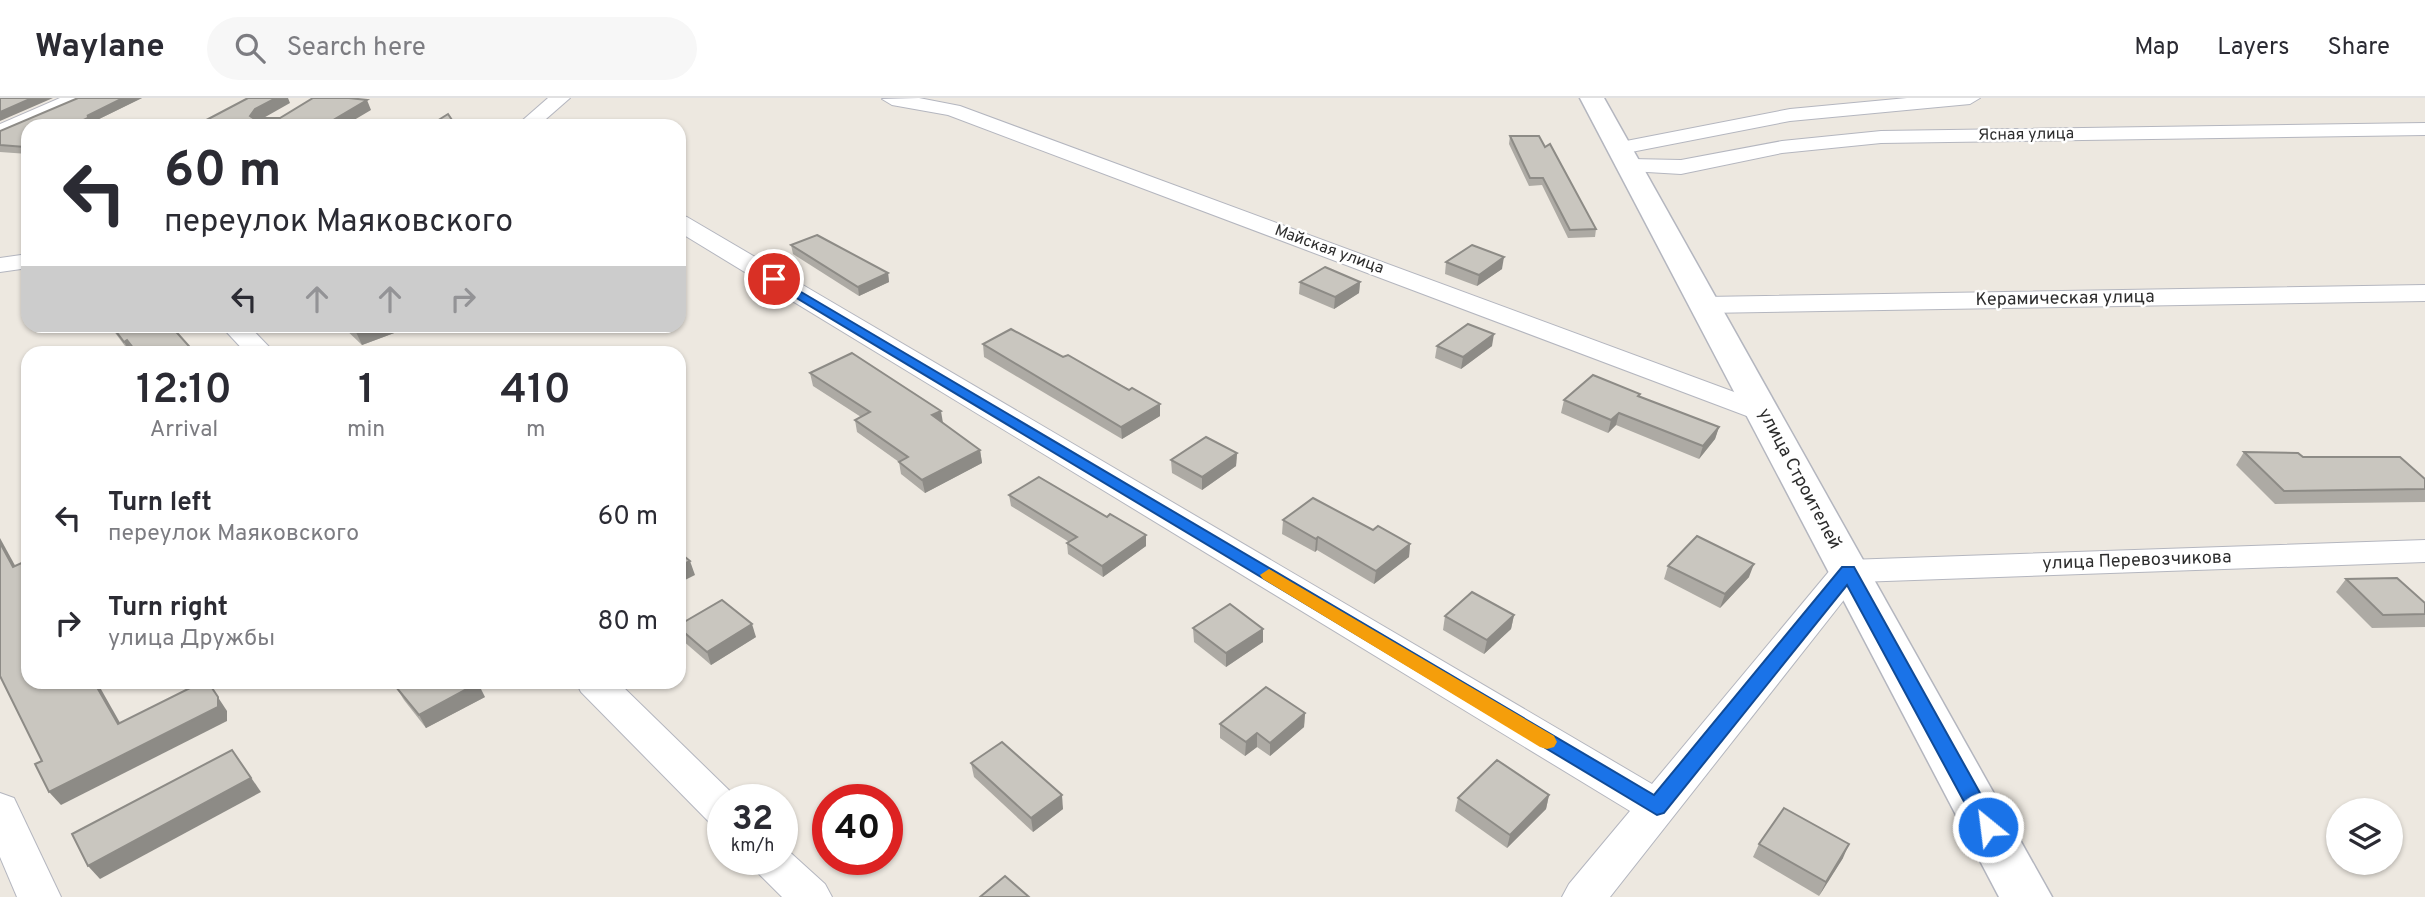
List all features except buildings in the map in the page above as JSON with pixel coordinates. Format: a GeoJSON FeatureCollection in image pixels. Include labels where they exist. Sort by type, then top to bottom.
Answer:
{"type":"FeatureCollection","features":[{"type":"Feature","properties":{"kind":"street"},"geometry":{"type":"LineString","coordinates":[[29,119],[76,98]]}},
{"type":"Feature","properties":{"kind":"street"},"geometry":{"type":"LineString","coordinates":[[534,119],[560,98]]}},
{"type":"Feature","properties":{"kind":"street","name":"улица Строителей"},"geometry":{"type":"LineString","coordinates":[[1592,98],[2026,897]]}},
{"type":"Feature","properties":{"kind":"street"},"geometry":{"type":"LineString","coordinates":[[1625,157],[1790,116],[1970,98]]}},
{"type":"Feature","properties":{"kind":"street","name":"Майская улица"},"geometry":{"type":"LineString","coordinates":[[892,99],[953,110],[1762,412]]}},
{"type":"Feature","properties":{"kind":"street"},"geometry":{"type":"LineString","coordinates":[[0,132],[21,123]]}},
{"type":"Feature","properties":{"kind":"street","name":"Ясная улица"},"geometry":{"type":"LineString","coordinates":[[1625,157],[1681,167],[1782,147],[1881,137],[2425,129]]}},
{"type":"Feature","properties":{"kind":"street"},"geometry":{"type":"LineString","coordinates":[[686,226],[1657,807]]}},
{"type":"Feature","properties":{"kind":"street","name":"Керамическая улица"},"geometry":{"type":"LineString","coordinates":[[1705,305],[2425,293]]}},
{"type":"Feature","properties":{"kind":"street"},"geometry":{"type":"LineString","coordinates":[[241,333],[254,346]]}},
{"type":"Feature","properties":{"kind":"street","name":"улица Перевозчикова"},"geometry":{"type":"LineString","coordinates":[[1848,571],[2425,551]]}},
{"type":"Feature","properties":{"kind":"street"},"geometry":{"type":"LineString","coordinates":[[1584,897],[1848,571]]}},
{"type":"Feature","properties":{"kind":"street"},"geometry":{"type":"LineString","coordinates":[[601,689],[707,794]]}},
{"type":"Feature","properties":{"kind":"street"},"geometry":{"type":"LineString","coordinates":[[0,810],[39,897]]}},
{"type":"Feature","properties":{"kind":"street"},"geometry":{"type":"LineString","coordinates":[[788,875],[810,897]]}},
{"type":"Feature","properties":{"kind":"slow traffic"},"geometry":{"type":"LineString","coordinates":[[1269,575],[1547,742]]}},
{"type":"Feature","properties":{"kind":"route"},"geometry":{"type":"LineString","coordinates":[[774,279],[1657,807],[1848,571],[1988,827]]}}]}
